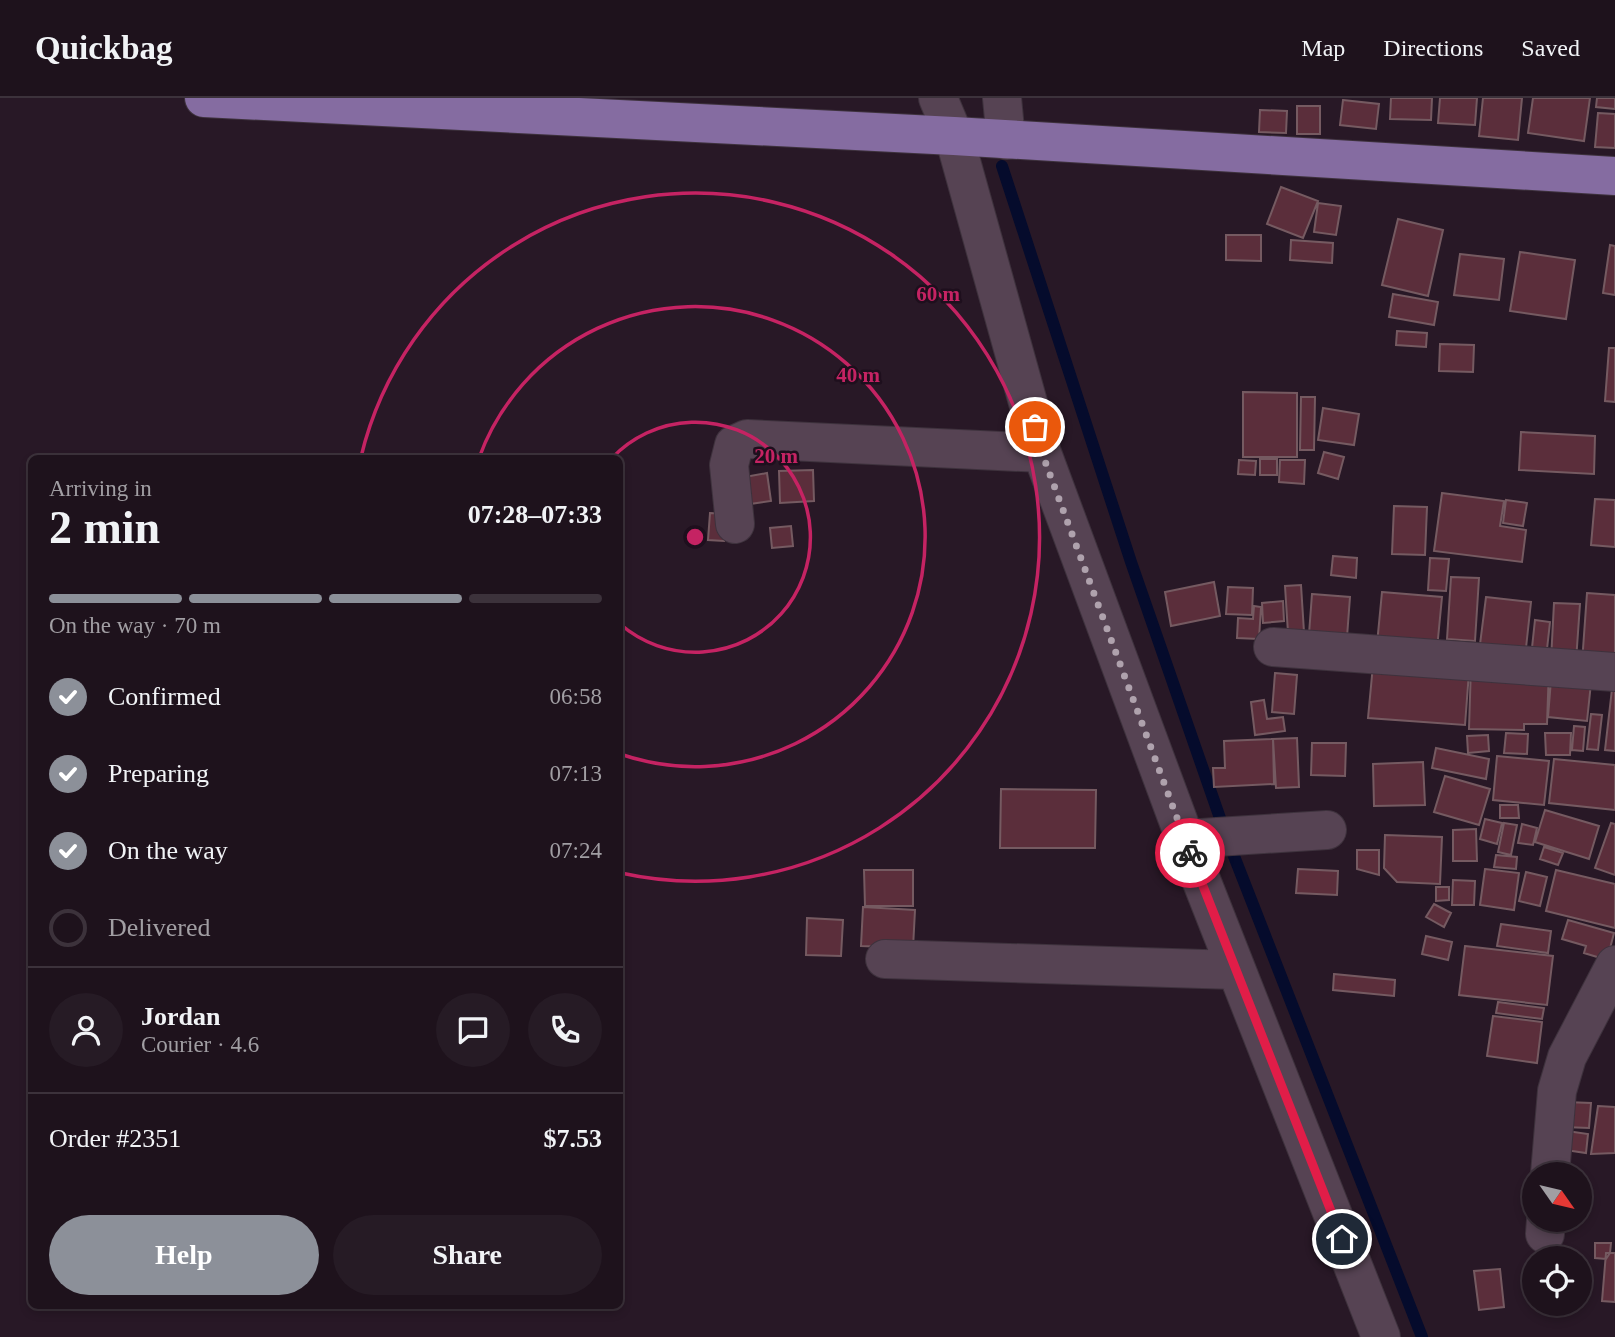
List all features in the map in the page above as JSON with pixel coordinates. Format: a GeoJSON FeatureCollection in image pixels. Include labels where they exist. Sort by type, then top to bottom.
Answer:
{"type":"FeatureCollection","features":[{"type":"Feature","properties":{"kind":"main road"},"geometry":{"type":"LineString","coordinates":[[204,98],[954,136],[1615,176]]}},
{"type":"Feature","properties":{"kind":"street"},"geometry":{"type":"LineString","coordinates":[[938,98],[954,136],[1042,453],[1185,839],[1381,1337]]}},
{"type":"Feature","properties":{"kind":"street"},"geometry":{"type":"LineString","coordinates":[[1002,98],[1006,140]]}},
{"type":"Feature","properties":{"kind":"street"},"geometry":{"type":"LineString","coordinates":[[735,524],[729,464],[734,445],[747,439],[1042,453]]}},
{"type":"Feature","properties":{"kind":"street"},"geometry":{"type":"LineString","coordinates":[[1273,648],[1615,672]]}},
{"type":"Feature","properties":{"kind":"street"},"geometry":{"type":"LineString","coordinates":[[1185,839],[1326,830]]}},
{"type":"Feature","properties":{"kind":"street"},"geometry":{"type":"LineString","coordinates":[[885,959],[1236,970]]}},
{"type":"Feature","properties":{"kind":"street"},"geometry":{"type":"LineString","coordinates":[[1551,1162],[1557,1091],[1567,1057],[1615,965]]}},
{"type":"Feature","properties":{"kind":"building"},"geometry":{"type":"Polygon","coordinates":[[[1391,98],[1432,98],[1431,120],[1390,119],[1391,98]]]}},
{"type":"Feature","properties":{"kind":"building"},"geometry":{"type":"Polygon","coordinates":[[[1440,98],[1477,98],[1475,125],[1438,123],[1440,98]]]}},
{"type":"Feature","properties":{"kind":"building"},"geometry":{"type":"Polygon","coordinates":[[[1483,98],[1522,98],[1518,140],[1479,136],[1483,98]]]}},
{"type":"Feature","properties":{"kind":"building"},"geometry":{"type":"Polygon","coordinates":[[[1533,98],[1590,98],[1584,141],[1528,133],[1533,98]]]}},
{"type":"Feature","properties":{"kind":"building"},"geometry":{"type":"Polygon","coordinates":[[[1597,98],[1615,98],[1615,109],[1596,107],[1597,98]]]}},
{"type":"Feature","properties":{"kind":"building"},"geometry":{"type":"Polygon","coordinates":[[[1343,100],[1379,104],[1376,129],[1340,125],[1343,100]]]}},
{"type":"Feature","properties":{"kind":"building"},"geometry":{"type":"Polygon","coordinates":[[[1297,106],[1320,106],[1320,134],[1297,134],[1297,106]]]}},
{"type":"Feature","properties":{"kind":"building"},"geometry":{"type":"Polygon","coordinates":[[[1260,110],[1287,111],[1286,133],[1259,132],[1260,110]]]}},
{"type":"Feature","properties":{"kind":"building"},"geometry":{"type":"Polygon","coordinates":[[[1598,113],[1615,114],[1615,148],[1595,147],[1598,113]]]}},
{"type":"Feature","properties":{"kind":"building"},"geometry":{"type":"Polygon","coordinates":[[[1281,187],[1318,201],[1303,238],[1267,224],[1281,187]]]}},
{"type":"Feature","properties":{"kind":"building"},"geometry":{"type":"Polygon","coordinates":[[[1318,203],[1341,206],[1336,235],[1314,232],[1318,203]]]}},
{"type":"Feature","properties":{"kind":"building"},"geometry":{"type":"Polygon","coordinates":[[[1398,219],[1443,230],[1428,296],[1382,285],[1398,219]]]}},
{"type":"Feature","properties":{"kind":"building"},"geometry":{"type":"Polygon","coordinates":[[[1226,235],[1261,235],[1261,261],[1226,260],[1226,235]]]}},
{"type":"Feature","properties":{"kind":"building"},"geometry":{"type":"Polygon","coordinates":[[[1291,240],[1333,243],[1332,263],[1290,260],[1291,240]]]}},
{"type":"Feature","properties":{"kind":"building"},"geometry":{"type":"Polygon","coordinates":[[[1610,245],[1615,246],[1615,295],[1603,293],[1610,245]]]}},
{"type":"Feature","properties":{"kind":"building"},"geometry":{"type":"Polygon","coordinates":[[[1520,252],[1575,260],[1566,319],[1510,311],[1520,252]]]}},
{"type":"Feature","properties":{"kind":"building"},"geometry":{"type":"Polygon","coordinates":[[[1460,254],[1504,259],[1499,300],[1454,295],[1460,254]]]}},
{"type":"Feature","properties":{"kind":"building"},"geometry":{"type":"Polygon","coordinates":[[[1393,294],[1438,302],[1434,325],[1389,317],[1393,294]]]}},
{"type":"Feature","properties":{"kind":"building"},"geometry":{"type":"Polygon","coordinates":[[[1397,331],[1427,333],[1426,347],[1396,345],[1397,331]]]}},
{"type":"Feature","properties":{"kind":"building"},"geometry":{"type":"Polygon","coordinates":[[[1440,344],[1474,345],[1473,372],[1439,371],[1440,344]]]}},
{"type":"Feature","properties":{"kind":"building"},"geometry":{"type":"Polygon","coordinates":[[[1609,348],[1615,348],[1615,402],[1605,401],[1609,348]]]}},
{"type":"Feature","properties":{"kind":"building"},"geometry":{"type":"Polygon","coordinates":[[[1243,392],[1297,393],[1297,457],[1243,457],[1243,392]]]}},
{"type":"Feature","properties":{"kind":"building"},"geometry":{"type":"Polygon","coordinates":[[[1301,397],[1315,397],[1314,450],[1300,450],[1301,397]]]}},
{"type":"Feature","properties":{"kind":"building"},"geometry":{"type":"Polygon","coordinates":[[[1323,408],[1359,414],[1354,445],[1318,440],[1323,408]]]}},
{"type":"Feature","properties":{"kind":"building"},"geometry":{"type":"Polygon","coordinates":[[[1521,432],[1595,436],[1594,474],[1519,470],[1521,432]]]}},
{"type":"Feature","properties":{"kind":"building"},"geometry":{"type":"Polygon","coordinates":[[[1324,452],[1344,457],[1338,479],[1318,473],[1324,452]]]}},
{"type":"Feature","properties":{"kind":"building"},"geometry":{"type":"Polygon","coordinates":[[[1260,459],[1277,459],[1277,475],[1260,475],[1260,459]]]}},
{"type":"Feature","properties":{"kind":"building"},"geometry":{"type":"Polygon","coordinates":[[[1239,460],[1256,461],[1255,475],[1238,474],[1239,460]]]}},
{"type":"Feature","properties":{"kind":"building"},"geometry":{"type":"Polygon","coordinates":[[[1280,460],[1305,460],[1304,484],[1279,482],[1280,460]]]}},
{"type":"Feature","properties":{"kind":"building"},"geometry":{"type":"Polygon","coordinates":[[[813,470],[814,501],[780,503],[779,471],[813,470]]]}},
{"type":"Feature","properties":{"kind":"building"},"geometry":{"type":"Polygon","coordinates":[[[767,473],[771,501],[743,505],[739,478],[767,473]]]}},
{"type":"Feature","properties":{"kind":"building"},"geometry":{"type":"Polygon","coordinates":[[[1442,493],[1504,501],[1500,526],[1526,530],[1522,562],[1434,551],[1442,493]]]}},
{"type":"Feature","properties":{"kind":"building"},"geometry":{"type":"Polygon","coordinates":[[[1595,499],[1615,500],[1615,547],[1591,545],[1595,499]]]}},
{"type":"Feature","properties":{"kind":"building"},"geometry":{"type":"Polygon","coordinates":[[[1506,500],[1527,503],[1523,526],[1503,523],[1506,500]]]}},
{"type":"Feature","properties":{"kind":"building"},"geometry":{"type":"Polygon","coordinates":[[[1394,506],[1427,507],[1425,555],[1392,554],[1394,506]]]}},
{"type":"Feature","properties":{"kind":"building"},"geometry":{"type":"Polygon","coordinates":[[[710,513],[726,514],[724,541],[708,540],[710,513]]]}},
{"type":"Feature","properties":{"kind":"building"},"geometry":{"type":"Polygon","coordinates":[[[791,526],[793,546],[772,548],[770,528],[791,526]]]}},
{"type":"Feature","properties":{"kind":"building"},"geometry":{"type":"Polygon","coordinates":[[[1333,556],[1357,558],[1356,578],[1331,575],[1333,556]]]}},
{"type":"Feature","properties":{"kind":"building"},"geometry":{"type":"Polygon","coordinates":[[[1430,558],[1449,559],[1446,591],[1428,590],[1430,558]]]}},
{"type":"Feature","properties":{"kind":"building"},"geometry":{"type":"Polygon","coordinates":[[[1451,577],[1479,578],[1475,641],[1447,639],[1451,577]]]}},
{"type":"Feature","properties":{"kind":"building"},"geometry":{"type":"Polygon","coordinates":[[[1214,582],[1220,616],[1171,626],[1165,592],[1214,582]]]}},
{"type":"Feature","properties":{"kind":"building"},"geometry":{"type":"Polygon","coordinates":[[[1301,585],[1304,632],[1288,633],[1285,586],[1301,585]]]}},
{"type":"Feature","properties":{"kind":"building"},"geometry":{"type":"Polygon","coordinates":[[[1228,587],[1253,588],[1252,615],[1226,614],[1228,587]]]}},
{"type":"Feature","properties":{"kind":"building"},"geometry":{"type":"Polygon","coordinates":[[[1382,592],[1442,597],[1437,649],[1377,644],[1382,592]]]}},
{"type":"Feature","properties":{"kind":"building"},"geometry":{"type":"Polygon","coordinates":[[[1587,593],[1615,595],[1615,665],[1582,663],[1587,593]]]}},
{"type":"Feature","properties":{"kind":"building"},"geometry":{"type":"Polygon","coordinates":[[[1312,594],[1350,597],[1347,637],[1309,634],[1312,594]]]}},
{"type":"Feature","properties":{"kind":"building"},"geometry":{"type":"Polygon","coordinates":[[[1486,597],[1531,602],[1525,657],[1479,652],[1486,597]]]}},
{"type":"Feature","properties":{"kind":"building"},"geometry":{"type":"Polygon","coordinates":[[[1283,601],[1284,621],[1263,623],[1262,603],[1283,601]]]}},
{"type":"Feature","properties":{"kind":"building"},"geometry":{"type":"Polygon","coordinates":[[[1554,603],[1580,604],[1576,661],[1551,660],[1554,603]]]}},
{"type":"Feature","properties":{"kind":"building"},"geometry":{"type":"Polygon","coordinates":[[[1254,606],[1261,607],[1259,639],[1237,638],[1238,618],[1253,619],[1254,606]]]}},
{"type":"Feature","properties":{"kind":"building"},"geometry":{"type":"Polygon","coordinates":[[[1535,620],[1550,622],[1546,658],[1531,657],[1535,620]]]}},
{"type":"Feature","properties":{"kind":"building"},"geometry":{"type":"Polygon","coordinates":[[[1373,665],[1469,672],[1465,725],[1368,718],[1373,665]]]}},
{"type":"Feature","properties":{"kind":"building"},"geometry":{"type":"Polygon","coordinates":[[[1471,666],[1549,668],[1547,724],[1524,724],[1524,730],[1469,729],[1471,666]]]}},
{"type":"Feature","properties":{"kind":"building"},"geometry":{"type":"Polygon","coordinates":[[[1275,673],[1297,675],[1294,714],[1272,712],[1275,673]]]}},
{"type":"Feature","properties":{"kind":"building"},"geometry":{"type":"Polygon","coordinates":[[[1551,680],[1591,683],[1587,721],[1548,717],[1551,680]]]}},
{"type":"Feature","properties":{"kind":"building"},"geometry":{"type":"Polygon","coordinates":[[[1612,689],[1615,690],[1615,751],[1605,750],[1612,689]]]}},
{"type":"Feature","properties":{"kind":"building"},"geometry":{"type":"Polygon","coordinates":[[[1264,700],[1267,719],[1283,717],[1285,731],[1255,735],[1251,702],[1264,700]]]}},
{"type":"Feature","properties":{"kind":"building"},"geometry":{"type":"Polygon","coordinates":[[[1591,714],[1602,715],[1598,750],[1587,749],[1591,714]]]}},
{"type":"Feature","properties":{"kind":"building"},"geometry":{"type":"Polygon","coordinates":[[[1574,726],[1585,727],[1583,751],[1572,750],[1574,726]]]}},
{"type":"Feature","properties":{"kind":"building"},"geometry":{"type":"Polygon","coordinates":[[[1506,733],[1528,734],[1527,754],[1504,753],[1506,733]]]}},
{"type":"Feature","properties":{"kind":"building"},"geometry":{"type":"Polygon","coordinates":[[[1545,733],[1571,733],[1570,755],[1546,755],[1545,733]]]}},
{"type":"Feature","properties":{"kind":"building"},"geometry":{"type":"Polygon","coordinates":[[[1488,735],[1489,751],[1468,753],[1467,736],[1488,735]]]}},
{"type":"Feature","properties":{"kind":"building"},"geometry":{"type":"Polygon","coordinates":[[[1297,738],[1299,787],[1276,788],[1273,739],[1297,738]]]}},
{"type":"Feature","properties":{"kind":"building"},"geometry":{"type":"Polygon","coordinates":[[[1273,739],[1274,784],[1214,787],[1213,768],[1225,768],[1224,741],[1273,739]]]}},
{"type":"Feature","properties":{"kind":"building"},"geometry":{"type":"Polygon","coordinates":[[[1312,743],[1346,743],[1345,776],[1311,775],[1312,743]]]}},
{"type":"Feature","properties":{"kind":"building"},"geometry":{"type":"Polygon","coordinates":[[[1436,748],[1489,759],[1486,779],[1432,768],[1436,748]]]}},
{"type":"Feature","properties":{"kind":"building"},"geometry":{"type":"Polygon","coordinates":[[[1497,756],[1549,761],[1544,805],[1493,800],[1497,756]]]}},
{"type":"Feature","properties":{"kind":"building"},"geometry":{"type":"Polygon","coordinates":[[[1554,759],[1615,765],[1615,810],[1549,803],[1554,759]]]}},
{"type":"Feature","properties":{"kind":"building"},"geometry":{"type":"Polygon","coordinates":[[[1423,762],[1425,805],[1374,806],[1373,764],[1423,762]]]}},
{"type":"Feature","properties":{"kind":"building"},"geometry":{"type":"Polygon","coordinates":[[[1445,776],[1490,789],[1479,825],[1434,812],[1445,776]]]}},
{"type":"Feature","properties":{"kind":"building"},"geometry":{"type":"Polygon","coordinates":[[[1001,789],[1096,790],[1095,848],[1000,848],[1001,789]]]}},
{"type":"Feature","properties":{"kind":"building"},"geometry":{"type":"Polygon","coordinates":[[[1500,805],[1518,805],[1519,818],[1500,818],[1500,805]]]}},
{"type":"Feature","properties":{"kind":"building"},"geometry":{"type":"Polygon","coordinates":[[[1545,810],[1599,826],[1589,859],[1535,842],[1545,810]]]}},
{"type":"Feature","properties":{"kind":"building"},"geometry":{"type":"Polygon","coordinates":[[[1485,819],[1502,823],[1497,844],[1480,839],[1485,819]]]}},
{"type":"Feature","properties":{"kind":"building"},"geometry":{"type":"Polygon","coordinates":[[[1504,823],[1517,825],[1511,855],[1498,852],[1504,823]]]}},
{"type":"Feature","properties":{"kind":"building"},"geometry":{"type":"Polygon","coordinates":[[[1611,823],[1615,824],[1615,875],[1595,868],[1611,823]]]}},
{"type":"Feature","properties":{"kind":"building"},"geometry":{"type":"Polygon","coordinates":[[[1522,824],[1537,828],[1533,845],[1518,843],[1522,824]]]}},
{"type":"Feature","properties":{"kind":"building"},"geometry":{"type":"Polygon","coordinates":[[[1476,829],[1477,861],[1453,861],[1453,830],[1476,829]]]}},
{"type":"Feature","properties":{"kind":"building"},"geometry":{"type":"Polygon","coordinates":[[[1385,835],[1442,837],[1440,884],[1397,882],[1384,868],[1385,835]]]}},
{"type":"Feature","properties":{"kind":"building"},"geometry":{"type":"Polygon","coordinates":[[[1544,847],[1563,853],[1558,865],[1540,859],[1544,847]]]}},
{"type":"Feature","properties":{"kind":"building"},"geometry":{"type":"Polygon","coordinates":[[[1357,850],[1379,850],[1379,875],[1357,869],[1357,850]]]}},
{"type":"Feature","properties":{"kind":"building"},"geometry":{"type":"Polygon","coordinates":[[[1496,855],[1517,857],[1516,869],[1494,867],[1496,855]]]}},
{"type":"Feature","properties":{"kind":"building"},"geometry":{"type":"Polygon","coordinates":[[[1298,869],[1338,871],[1337,895],[1296,893],[1298,869]]]}},
{"type":"Feature","properties":{"kind":"building"},"geometry":{"type":"Polygon","coordinates":[[[1485,869],[1519,873],[1514,910],[1480,905],[1485,869]]]}},
{"type":"Feature","properties":{"kind":"building"},"geometry":{"type":"Polygon","coordinates":[[[864,870],[913,870],[913,906],[865,906],[864,870]]]}},
{"type":"Feature","properties":{"kind":"building"},"geometry":{"type":"Polygon","coordinates":[[[1556,870],[1615,884],[1615,928],[1546,911],[1556,870]]]}},
{"type":"Feature","properties":{"kind":"building"},"geometry":{"type":"Polygon","coordinates":[[[1526,872],[1547,877],[1540,906],[1519,901],[1526,872]]]}},
{"type":"Feature","properties":{"kind":"building"},"geometry":{"type":"Polygon","coordinates":[[[1453,880],[1475,881],[1474,905],[1452,905],[1453,880]]]}},
{"type":"Feature","properties":{"kind":"building"},"geometry":{"type":"Polygon","coordinates":[[[1436,887],[1449,887],[1449,900],[1436,901],[1436,887]]]}},
{"type":"Feature","properties":{"kind":"building"},"geometry":{"type":"Polygon","coordinates":[[[1434,904],[1451,913],[1444,927],[1426,917],[1434,904]]]}},
{"type":"Feature","properties":{"kind":"building"},"geometry":{"type":"Polygon","coordinates":[[[863,907],[915,910],[913,948],[861,946],[863,907]]]}},
{"type":"Feature","properties":{"kind":"building"},"geometry":{"type":"Polygon","coordinates":[[[807,918],[843,920],[841,956],[806,955],[807,918]]]}},
{"type":"Feature","properties":{"kind":"building"},"geometry":{"type":"Polygon","coordinates":[[[1568,920],[1614,933],[1607,960],[1584,953],[1586,946],[1562,939],[1568,920]]]}},
{"type":"Feature","properties":{"kind":"building"},"geometry":{"type":"Polygon","coordinates":[[[1501,924],[1551,931],[1548,953],[1497,946],[1501,924]]]}},
{"type":"Feature","properties":{"kind":"building"},"geometry":{"type":"Polygon","coordinates":[[[1426,936],[1452,942],[1448,960],[1422,954],[1426,936]]]}},
{"type":"Feature","properties":{"kind":"building"},"geometry":{"type":"Polygon","coordinates":[[[1465,946],[1553,956],[1547,1005],[1459,995],[1465,946]]]}},
{"type":"Feature","properties":{"kind":"building"},"geometry":{"type":"Polygon","coordinates":[[[1334,974],[1395,980],[1394,996],[1333,990],[1334,974]]]}},
{"type":"Feature","properties":{"kind":"building"},"geometry":{"type":"Polygon","coordinates":[[[1498,1002],[1544,1008],[1542,1019],[1496,1013],[1498,1002]]]}},
{"type":"Feature","properties":{"kind":"building"},"geometry":{"type":"Polygon","coordinates":[[[1493,1016],[1542,1022],[1537,1063],[1487,1056],[1493,1016]]]}},
{"type":"Feature","properties":{"kind":"building"},"geometry":{"type":"Polygon","coordinates":[[[1566,1102],[1591,1103],[1589,1128],[1564,1127],[1566,1102]]]}},
{"type":"Feature","properties":{"kind":"building"},"geometry":{"type":"Polygon","coordinates":[[[1598,1106],[1615,1107],[1615,1153],[1591,1154],[1598,1106]]]}},
{"type":"Feature","properties":{"kind":"building"},"geometry":{"type":"Polygon","coordinates":[[[1567,1131],[1588,1134],[1586,1153],[1565,1150],[1567,1131]]]}},
{"type":"Feature","properties":{"kind":"building"},"geometry":{"type":"Polygon","coordinates":[[[1595,1243],[1611,1243],[1606,1259],[1595,1258],[1595,1243]]]}},
{"type":"Feature","properties":{"kind":"building"},"geometry":{"type":"Polygon","coordinates":[[[1606,1253],[1615,1253],[1615,1302],[1602,1301],[1606,1253]]]}},
{"type":"Feature","properties":{"kind":"building"},"geometry":{"type":"Polygon","coordinates":[[[1500,1269],[1504,1307],[1479,1310],[1474,1271],[1500,1269]]]}},
{"type":"Feature","properties":{"kind":"waterway"},"geometry":{"type":"LineString","coordinates":[[1002,166],[1131,562],[1221,821]]}},
{"type":"Feature","properties":{"kind":"waterway"},"geometry":{"type":"LineString","coordinates":[[1232,851],[1422,1337]]}},
{"type":"Feature","properties":{"kind":"way so far"},"geometry":{"type":"LineString","coordinates":[[1035,427],[1042,453],[1190,853]]}},
{"type":"Feature","properties":{"kind":"route"},"geometry":{"type":"LineString","coordinates":[[1190,853],[1342,1239]]}}]}
